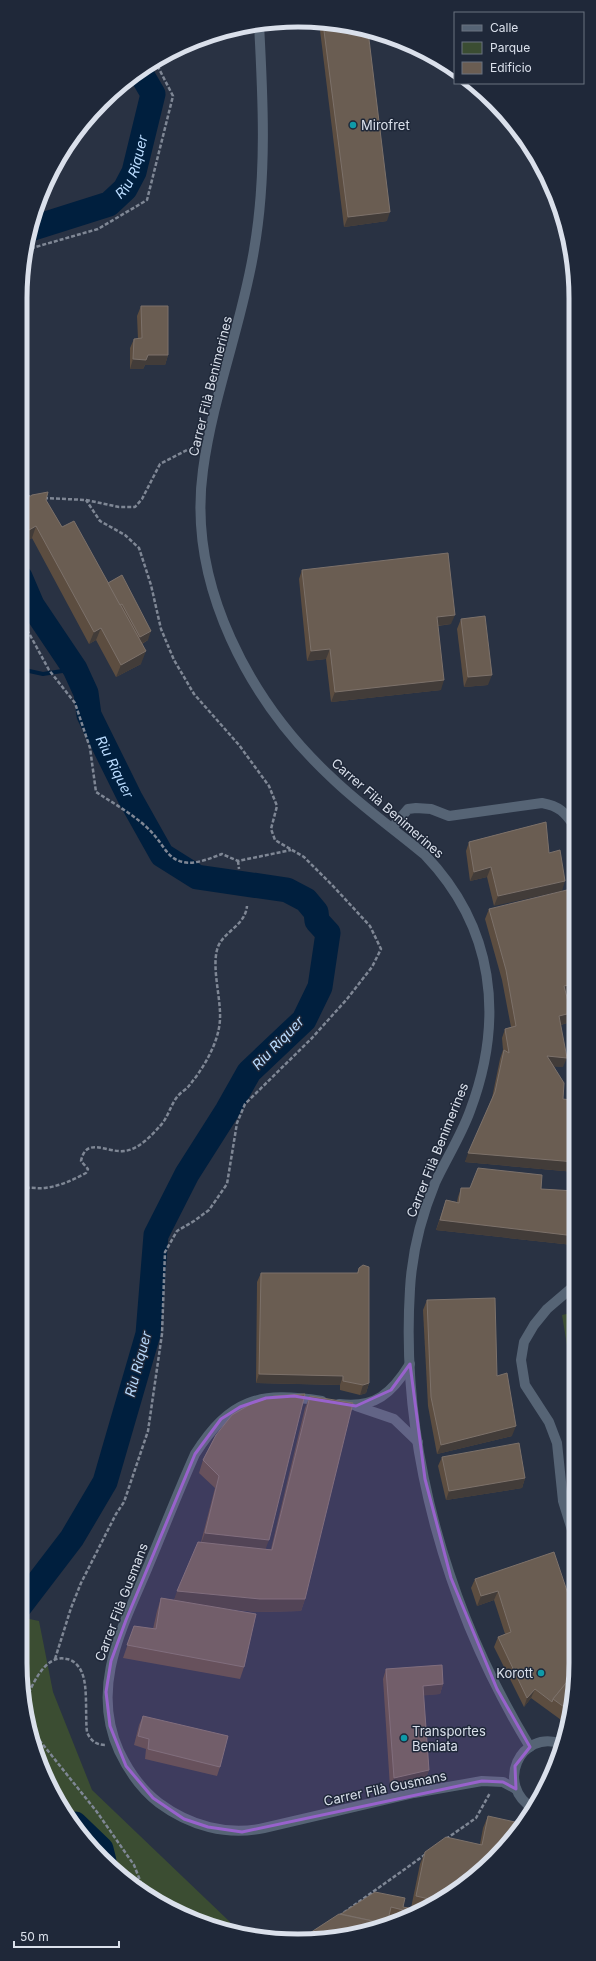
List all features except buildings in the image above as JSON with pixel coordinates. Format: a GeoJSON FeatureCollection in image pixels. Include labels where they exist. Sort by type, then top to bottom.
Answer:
{"type":"FeatureCollection","features":[{"type":"Feature","properties":{"kind":"street","name":"Carrer Filà Benimerines"},"geometry":{"type":"LineString","coordinates":[[259,30],[262,135],[258,225],[242,311],[212,423],[206,452],[201,491],[202,536],[205,559],[218,610],[238,654],[265,699],[312,758],[356,799],[425,854],[438,869],[460,899],[468,914],[482,951],[488,992],[488,1036],[483,1070],[470,1112],[431,1195],[416,1242],[410,1288],[410,1364],[418,1442],[438,1534],[458,1598],[497,1689],[530,1747]]}},
{"type":"Feature","properties":{"kind":"street"},"geometry":{"type":"LineString","coordinates":[[392,828],[408,809],[416,808],[431,809],[449,816],[542,803],[556,806],[569,820]]}},
{"type":"Feature","properties":{"kind":"street"},"geometry":{"type":"LineString","coordinates":[[569,1291],[547,1309],[534,1324],[524,1342],[521,1360],[525,1385],[549,1422],[557,1443],[563,1501],[569,1520]]}},
{"type":"Feature","properties":{"kind":"street","name":"Carrer Filà Gusmans"},"geometry":{"type":"LineString","coordinates":[[410,1364],[391,1390],[379,1398],[356,1406],[294,1396],[266,1398],[240,1407],[221,1419],[203,1441],[195,1454],[126,1620],[111,1661],[108,1676],[107,1705],[110,1726],[116,1745],[133,1775],[153,1798],[166,1808],[195,1823],[232,1831],[246,1832],[414,1793],[482,1781],[503,1782],[516,1789]]}},
{"type":"Feature","properties":{"kind":"street"},"geometry":{"type":"LineString","coordinates":[[356,1406],[394,1419],[418,1442]]}},
{"type":"Feature","properties":{"kind":"street"},"geometry":{"type":"LineString","coordinates":[[529,1805],[520,1797],[516,1789],[514,1778],[515,1766],[521,1755],[530,1747],[540,1742],[550,1741],[557,1743]]}},
{"type":"Feature","properties":{"kind":"path"},"geometry":{"type":"LineString","coordinates":[[31,248],[98,229],[147,200],[173,96],[158,66]]}},
{"type":"Feature","properties":{"kind":"path"},"geometry":{"type":"LineString","coordinates":[[42,497],[86,500],[119,507],[135,507],[142,499],[160,464],[189,449],[206,452]]}},
{"type":"Feature","properties":{"kind":"path"},"geometry":{"type":"LineString","coordinates":[[27,496],[35,497]]}},
{"type":"Feature","properties":{"kind":"path"},"geometry":{"type":"LineString","coordinates":[[55,1659],[71,1608],[81,1583],[116,1514],[124,1502],[148,1431],[162,1334],[165,1252],[177,1231],[209,1210],[227,1184],[238,1123],[245,1104],[312,1038],[338,1010],[372,967],[382,949],[370,926],[333,886],[304,857],[275,840],[271,829],[276,806],[269,786],[239,745],[194,694],[174,660],[161,629],[151,585],[139,548],[125,535],[100,521],[86,500]]}},
{"type":"Feature","properties":{"kind":"path"},"geometry":{"type":"LineString","coordinates":[[27,630],[48,670],[75,703],[90,748],[96,792],[132,816],[147,829],[155,836],[165,852],[183,862],[205,860],[222,854],[238,861],[291,850]]}},
{"type":"Feature","properties":{"kind":"path"},"geometry":{"type":"LineString","coordinates":[[238,861],[239,869]]}},
{"type":"Feature","properties":{"kind":"path"},"geometry":{"type":"LineString","coordinates":[[27,1188],[44,1188],[67,1183],[86,1173],[88,1168],[81,1161],[82,1154],[88,1148],[95,1147],[124,1151],[137,1146],[165,1121],[177,1098],[199,1072],[217,1034],[220,1019],[217,950],[220,943],[244,918],[247,906]]}},
{"type":"Feature","properties":{"kind":"path"},"geometry":{"type":"LineString","coordinates":[[29,1694],[37,1677],[45,1666],[55,1659],[65,1658],[71,1660],[82,1673],[85,1721],[90,1739],[102,1745],[116,1745]]}},
{"type":"Feature","properties":{"kind":"path"},"geometry":{"type":"LineString","coordinates":[[37,1738],[97,1812],[134,1865],[141,1884]]}},
{"type":"Feature","properties":{"kind":"path"},"geometry":{"type":"LineString","coordinates":[[444,1840],[476,1818],[498,1781]]}},
{"type":"Feature","properties":{"kind":"path"},"geometry":{"type":"LineString","coordinates":[[338,1917],[432,1849]]}},
{"type":"Feature","properties":{"kind":"highlighted area"},"geometry":{"type":"Polygon","coordinates":[[[410,1364],[425,1479],[451,1578],[497,1689],[530,1747],[515,1766],[516,1789],[503,1782],[482,1781],[242,1832],[208,1827],[184,1819],[153,1798],[126,1766],[110,1726],[106,1692],[111,1661],[126,1620],[195,1454],[221,1419],[240,1407],[266,1398],[294,1396],[356,1406],[391,1390],[410,1364]]]}},
{"type":"Feature","properties":{"kind":"green space"},"geometry":{"type":"Polygon","coordinates":[[[569,1313],[569,1358],[562,1315],[569,1313]]]}},
{"type":"Feature","properties":{"kind":"green space"},"geometry":{"type":"Polygon","coordinates":[[[27,1618],[39,1621],[53,1692],[92,1790],[230,1922],[231,1926],[211,1920],[162,1898],[147,1888],[106,1855],[73,1814],[55,1783],[48,1767],[41,1750],[32,1716],[29,1698],[27,1663],[27,1618]]]}},
{"type":"Feature","properties":{"kind":"waterway","name":"Riu Riquer"},"geometry":{"type":"LineString","coordinates":[[36,227],[109,204],[125,189],[134,172],[153,94],[143,76]]}},
{"type":"Feature","properties":{"kind":"waterway","name":"Riu Riquer"},"geometry":{"type":"LineString","coordinates":[[27,593],[32,605],[75,669],[86,693],[89,715],[130,798],[162,855],[197,877],[287,890],[306,900],[316,912],[317,921],[328,933],[320,987],[304,1020],[249,1072],[227,1111],[187,1174],[156,1235],[148,1334],[105,1482],[72,1538],[27,1597]]}},
{"type":"Feature","properties":{"kind":"waterway"},"geometry":{"type":"LineString","coordinates":[[27,671],[43,674],[75,669]]}},
{"type":"Feature","properties":{"kind":"waterway","name":"Riu Riquer"},"geometry":{"type":"LineString","coordinates":[[96,1844],[101,1850]]}},
{"type":"Feature","properties":{"kind":"place","name":"Mirofret"},"geometry":{"type":"Point","coordinates":[353,125]}},
{"type":"Feature","properties":{"kind":"place","name":"Korott"},"geometry":{"type":"Point","coordinates":[541,1673]}},
{"type":"Feature","properties":{"kind":"place","name":"Transportes Beniata"},"geometry":{"type":"Point","coordinates":[404,1738]}}]}
